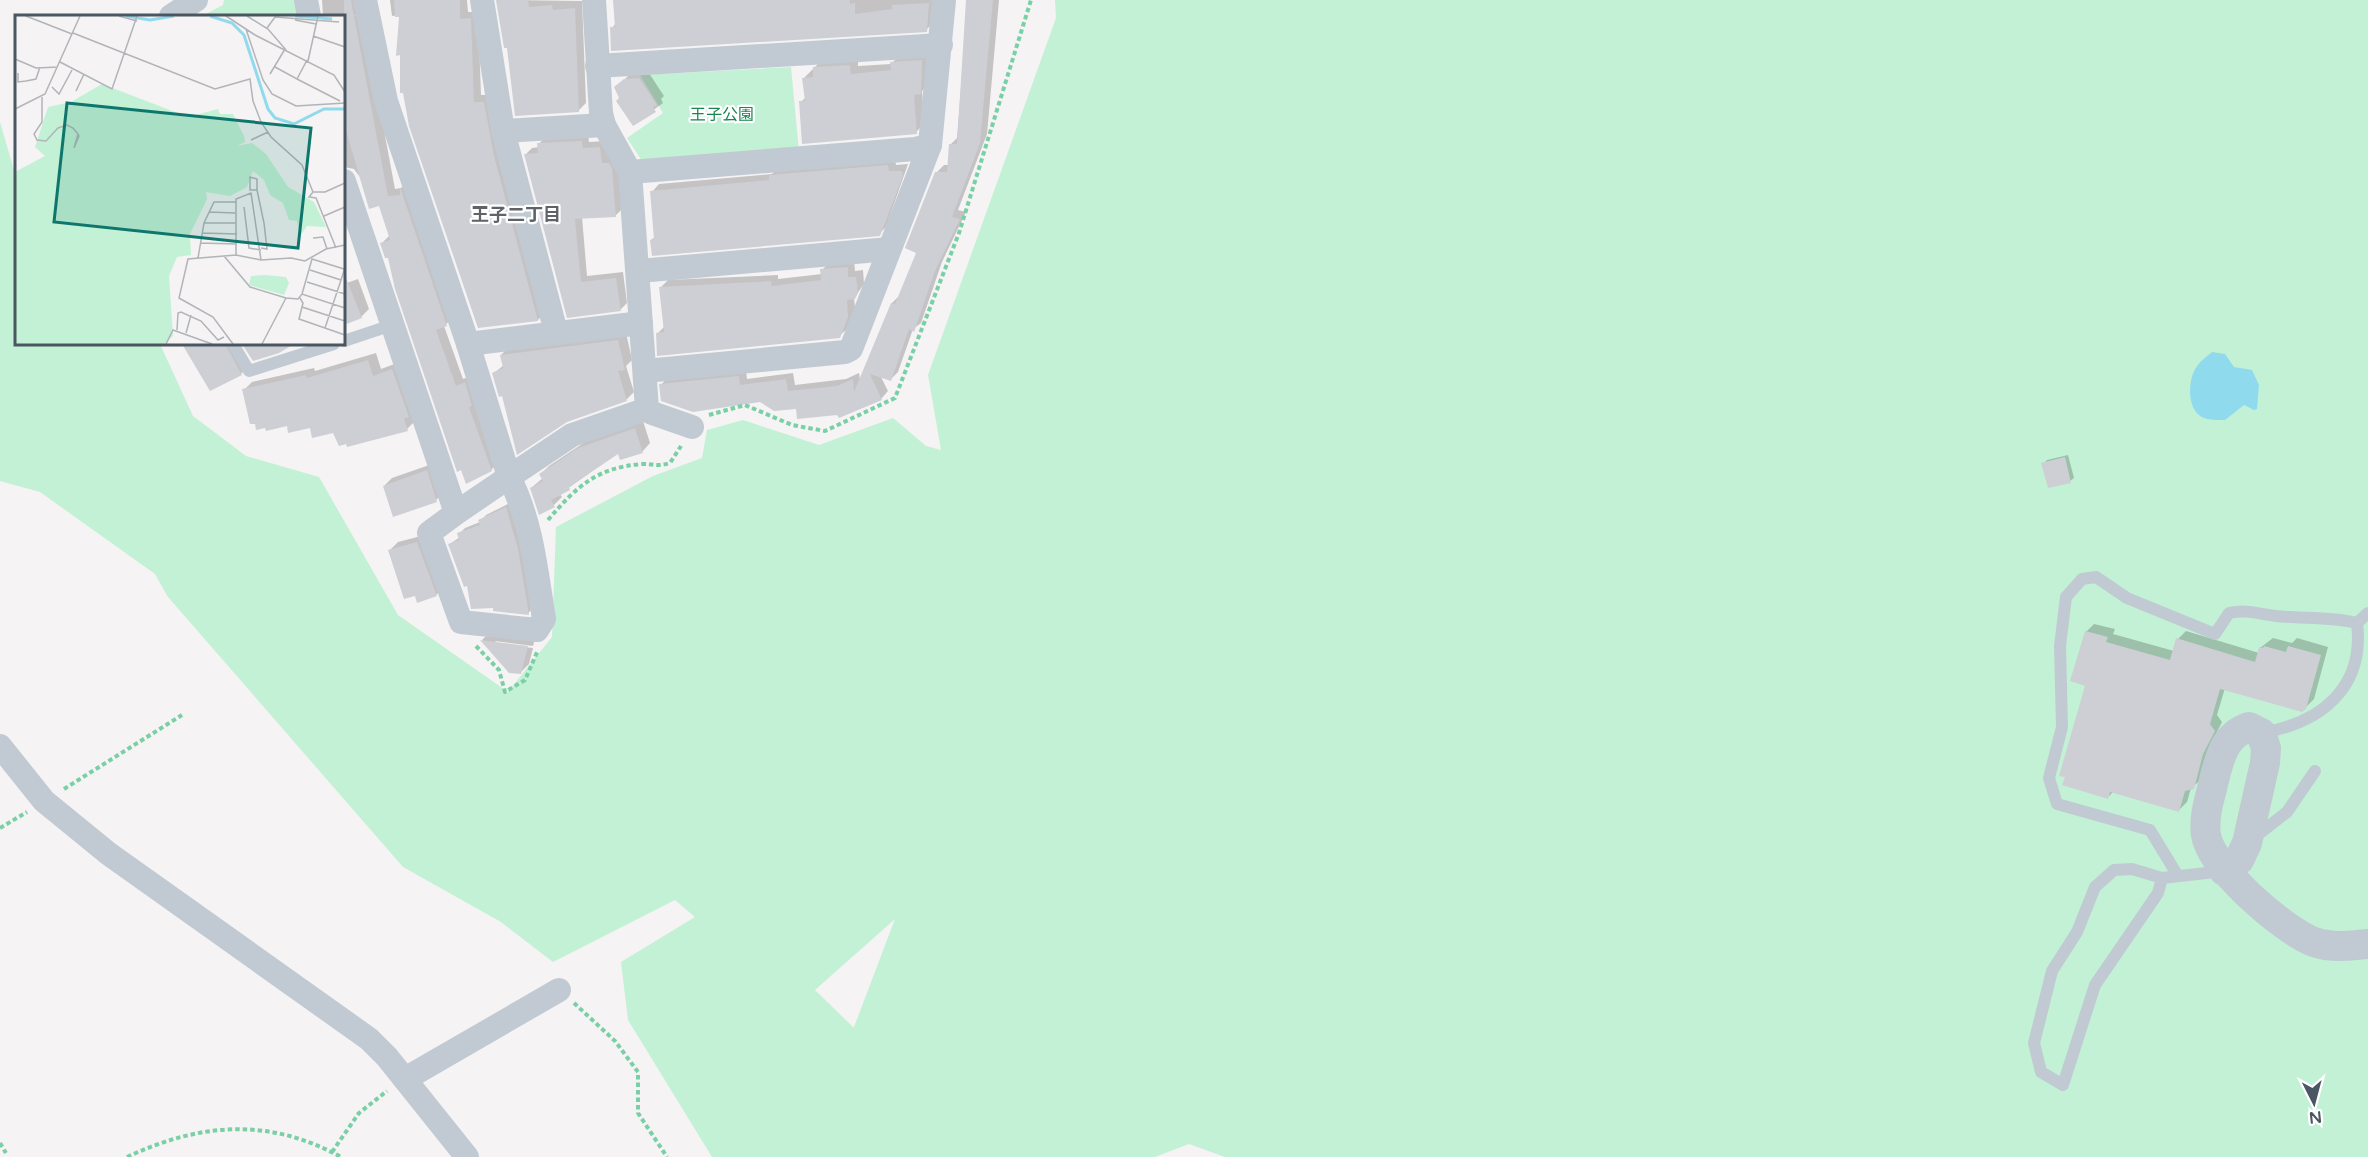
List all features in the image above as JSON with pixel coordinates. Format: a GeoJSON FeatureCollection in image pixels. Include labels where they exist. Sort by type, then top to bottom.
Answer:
{"type":"FeatureCollection","features":[{"type":"Feature","properties":{"kind":"street"},"geometry":{"type":"LineString","coordinates":[[173,15],[196,0]]}},
{"type":"Feature","properties":{"kind":"street"},"geometry":{"type":"LineString","coordinates":[[306,0],[309,15]]}},
{"type":"Feature","properties":{"kind":"street"},"geometry":{"type":"LineString","coordinates":[[365,0],[386,101],[468,344],[509,477],[522,502],[531,535],[544,620],[537,630],[461,622],[429,533],[456,513],[509,477],[572,435],[647,409]]}},
{"type":"Feature","properties":{"kind":"street"},"geometry":{"type":"LineString","coordinates":[[482,0],[503,131],[556,332]]}},
{"type":"Feature","properties":{"kind":"street"},"geometry":{"type":"LineString","coordinates":[[594,0],[597,66],[604,125],[630,172],[639,271],[647,409],[652,413],[692,427]]}},
{"type":"Feature","properties":{"kind":"street"},"geometry":{"type":"LineString","coordinates":[[645,371],[845,352],[851,349],[930,145],[944,0]]}},
{"type":"Feature","properties":{"kind":"street"},"geometry":{"type":"LineString","coordinates":[[597,66],[941,45]]}},
{"type":"Feature","properties":{"kind":"street"},"geometry":{"type":"LineString","coordinates":[[503,131],[604,125]]}},
{"type":"Feature","properties":{"kind":"street"},"geometry":{"type":"LineString","coordinates":[[630,172],[915,149],[930,145]]}},
{"type":"Feature","properties":{"kind":"street"},"geometry":{"type":"LineString","coordinates":[[345,186],[351,220],[392,325],[456,513]]}},
{"type":"Feature","properties":{"kind":"street"},"geometry":{"type":"LineString","coordinates":[[639,271],[889,249]]}},
{"type":"Feature","properties":{"kind":"street"},"geometry":{"type":"LineString","coordinates":[[468,344],[641,323]]}},
{"type":"Feature","properties":{"kind":"street"},"geometry":{"type":"LineString","coordinates":[[2224,871],[2239,860],[2247,843],[2265,763],[2266,748],[2261,733],[2250,727],[2236,732],[2225,744],[2217,771],[2208,805],[2206,834],[2213,854],[2224,871],[2257,902],[2314,942],[2341,947],[2368,944]]}},
{"type":"Feature","properties":{"kind":"street"},"geometry":{"type":"LineString","coordinates":[[0,746],[44,801],[109,854],[369,1039],[405,1079],[467,1157]]}},
{"type":"Feature","properties":{"kind":"street"},"geometry":{"type":"LineString","coordinates":[[405,1079],[559,990]]}},
{"type":"Feature","properties":{"kind":"lane"},"geometry":{"type":"LineString","coordinates":[[345,340],[392,325]]}},
{"type":"Feature","properties":{"kind":"lane"},"geometry":{"type":"LineString","coordinates":[[234,345],[249,371],[331,345]]}},
{"type":"Feature","properties":{"kind":"lane"},"geometry":{"type":"LineString","coordinates":[[2178,876],[2150,830],[2057,804],[2049,778],[2062,727],[2060,646],[2067,597],[2082,579],[2096,577],[2127,598],[2215,634],[2229,613],[2243,610],[2275,616],[2342,619],[2357,623]]}},
{"type":"Feature","properties":{"kind":"lane"},"geometry":{"type":"LineString","coordinates":[[2357,623],[2368,613]]}},
{"type":"Feature","properties":{"kind":"lane"},"geometry":{"type":"LineString","coordinates":[[2261,733],[2295,726],[2329,705],[2348,685],[2360,646],[2357,623]]}},
{"type":"Feature","properties":{"kind":"lane"},"geometry":{"type":"LineString","coordinates":[[2247,843],[2287,812],[2314,771]]}},
{"type":"Feature","properties":{"kind":"lane"},"geometry":{"type":"LineString","coordinates":[[2162,878],[2158,893],[2095,985],[2063,1085],[2041,1072],[2034,1043],[2052,971],[2077,932],[2095,886],[2114,870],[2132,869],[2162,878],[2224,871]]}},
{"type":"Feature","properties":{"kind":"path"},"geometry":{"type":"LineString","coordinates":[[894,398],[959,233],[1031,0]]}},
{"type":"Feature","properties":{"kind":"path"},"geometry":{"type":"LineString","coordinates":[[470,623],[472,642],[500,670],[505,692],[525,680],[540,645],[537,630]]}},
{"type":"Feature","properties":{"kind":"path"},"geometry":{"type":"LineString","coordinates":[[0,828],[182,715]]}},
{"type":"Feature","properties":{"kind":"path"},"geometry":{"type":"LineString","coordinates":[[559,990],[615,1041],[638,1072],[638,1113],[667,1157]]}},
{"type":"Feature","properties":{"kind":"path"},"geometry":{"type":"LineString","coordinates":[[332,1152],[359,1113],[383,1093],[405,1079]]}},
{"type":"Feature","properties":{"kind":"path"},"geometry":{"type":"LineString","coordinates":[[127,1157],[164,1140],[210,1130],[246,1129],[303,1139],[341,1157]]}},
{"type":"Feature","properties":{"kind":"path"},"geometry":{"type":"LineString","coordinates":[[0,1143],[6,1153]]}},
{"type":"Feature","properties":{"kind":"green space"},"geometry":{"type":"Polygon","coordinates":[[[224,0],[306,0],[310,15],[204,15],[223,5],[224,0]]]}},
{"type":"Feature","properties":{"kind":"green space"},"geometry":{"type":"Polygon","coordinates":[[[1055,0],[2368,0],[2368,1157],[1225,1157],[1189,1144],[1155,1157],[712,1157],[628,1020],[621,962],[695,917],[675,900],[553,962],[501,922],[403,867],[168,597],[155,574],[40,492],[0,481],[0,122],[15,174],[15,345],[160,345],[193,416],[246,456],[319,477],[398,615],[508,692],[552,637],[556,527],[653,476],[702,458],[707,430],[743,420],[819,445],[893,418],[926,446],[941,450],[928,375],[1056,18],[1055,0]],[[895,919],[815,990],[854,1027],[895,919]]]}},
{"type":"Feature","properties":{"kind":"green space","name":"王子公園"},"geometry":{"type":"Polygon","coordinates":[[[791,67],[799,151],[644,164],[627,138],[663,113],[640,75],[791,67]]]}},
{"type":"Feature","properties":{"kind":"water"},"geometry":{"type":"Polygon","coordinates":[[[2212,352],[2225,354],[2234,367],[2252,370],[2259,385],[2257,409],[2254,410],[2244,405],[2225,420],[2215,420],[2201,416],[2194,409],[2190,390],[2192,376],[2199,363],[2212,352]]]}},
{"type":"Feature","properties":{"kind":"building"},"geometry":{"type":"Polygon","coordinates":[[[344,0],[351,0],[388,196],[400,195],[400,187],[447,326],[436,330],[456,386],[465,382],[472,406],[469,407],[492,471],[466,484],[461,470],[457,472],[395,289],[388,258],[385,258],[380,243],[390,240],[379,206],[369,209],[345,127],[344,0]]]}},
{"type":"Feature","properties":{"kind":"building"},"geometry":{"type":"Polygon","coordinates":[[[394,0],[460,0],[460,19],[471,18],[474,102],[484,102],[494,156],[538,321],[478,328],[409,126],[403,93],[400,93],[400,55],[396,56],[399,17],[395,17],[394,0]]]}},
{"type":"Feature","properties":{"kind":"building"},"geometry":{"type":"Polygon","coordinates":[[[496,0],[528,0],[529,7],[552,5],[553,10],[575,8],[579,112],[515,116],[507,48],[504,48],[496,0]]]}},
{"type":"Feature","properties":{"kind":"building"},"geometry":{"type":"Polygon","coordinates":[[[613,0],[850,0],[850,4],[855,3],[855,14],[892,9],[892,5],[929,3],[927,32],[611,51],[610,27],[615,27],[613,0]]]}},
{"type":"Feature","properties":{"kind":"building"},"geometry":{"type":"Polygon","coordinates":[[[966,0],[993,0],[980,143],[952,217],[960,219],[935,271],[914,332],[909,329],[891,381],[870,374],[882,400],[839,418],[837,415],[797,419],[796,409],[774,411],[760,402],[693,412],[661,401],[659,384],[739,376],[740,385],[786,379],[788,391],[837,386],[853,379],[854,392],[891,303],[895,304],[916,253],[905,248],[935,172],[947,172],[949,144],[957,144],[966,0]]]}},
{"type":"Feature","properties":{"kind":"building"},"geometry":{"type":"Polygon","coordinates":[[[922,60],[921,94],[914,95],[917,134],[802,144],[799,101],[805,101],[802,78],[813,77],[813,67],[850,65],[851,74],[891,70],[890,62],[922,60]]]}},
{"type":"Feature","properties":{"kind":"building"},"geometry":{"type":"Polygon","coordinates":[[[639,78],[657,105],[653,107],[656,112],[633,126],[616,101],[619,98],[614,87],[624,79],[639,78]]]}},
{"type":"Feature","properties":{"kind":"building"},"geometry":{"type":"Polygon","coordinates":[[[582,141],[583,148],[600,147],[602,163],[609,163],[612,168],[616,217],[575,219],[581,282],[616,278],[621,311],[567,318],[524,154],[538,153],[537,143],[582,141]]]}},
{"type":"Feature","properties":{"kind":"building"},"geometry":{"type":"Polygon","coordinates":[[[888,165],[889,171],[902,171],[903,176],[880,236],[652,256],[650,240],[654,239],[650,191],[769,180],[769,175],[888,165]]]}},
{"type":"Feature","properties":{"kind":"building"},"geometry":{"type":"Polygon","coordinates":[[[848,267],[848,277],[856,277],[858,293],[855,299],[847,300],[848,317],[840,338],[657,356],[656,333],[664,332],[659,287],[771,281],[772,286],[821,280],[820,269],[848,267]]]}},
{"type":"Feature","properties":{"kind":"building"},"geometry":{"type":"Polygon","coordinates":[[[345,276],[362,318],[345,325],[345,276]]]}},
{"type":"Feature","properties":{"kind":"building"},"geometry":{"type":"Polygon","coordinates":[[[618,340],[625,370],[618,371],[627,401],[567,422],[517,455],[502,396],[499,397],[492,373],[503,368],[500,355],[618,340]]]}},
{"type":"Feature","properties":{"kind":"building"},"geometry":{"type":"Polygon","coordinates":[[[183,345],[226,345],[242,375],[210,391],[183,345]]]}},
{"type":"Feature","properties":{"kind":"building"},"geometry":{"type":"Polygon","coordinates":[[[243,345],[292,345],[279,353],[253,361],[243,345]]]}},
{"type":"Feature","properties":{"kind":"building"},"geometry":{"type":"Polygon","coordinates":[[[368,360],[373,376],[392,369],[409,417],[404,419],[408,431],[347,447],[346,444],[339,446],[333,433],[312,438],[310,428],[288,433],[287,426],[266,431],[265,428],[256,430],[255,424],[250,424],[242,389],[306,375],[307,378],[368,360]]]}},
{"type":"Feature","properties":{"kind":"building"},"geometry":{"type":"Polygon","coordinates":[[[635,428],[643,453],[620,460],[618,454],[569,487],[570,490],[551,500],[555,507],[539,515],[530,488],[543,481],[539,474],[578,448],[635,428]]]}},
{"type":"Feature","properties":{"kind":"building"},"geometry":{"type":"Polygon","coordinates":[[[2065,457],[2071,483],[2048,488],[2041,463],[2065,457]]]}},
{"type":"Feature","properties":{"kind":"building"},"geometry":{"type":"Polygon","coordinates":[[[427,470],[437,502],[393,517],[383,486],[427,470]]]}},
{"type":"Feature","properties":{"kind":"building"},"geometry":{"type":"Polygon","coordinates":[[[506,507],[518,549],[529,615],[493,611],[493,608],[471,609],[467,586],[464,587],[448,544],[459,540],[457,533],[480,525],[478,520],[506,507]]]}},
{"type":"Feature","properties":{"kind":"building"},"geometry":{"type":"Polygon","coordinates":[[[417,542],[437,596],[417,603],[415,596],[404,599],[388,550],[417,542]]]}},
{"type":"Feature","properties":{"kind":"building"},"geometry":{"type":"Polygon","coordinates":[[[2085,631],[2108,637],[2106,642],[2170,660],[2176,638],[2255,662],[2259,647],[2264,646],[2286,652],[2288,646],[2321,655],[2306,709],[2302,712],[2220,689],[2210,724],[2215,731],[2203,754],[2194,789],[2185,791],[2179,812],[2110,792],[2108,799],[2062,785],[2065,777],[2059,776],[2085,686],[2070,681],[2085,631]]]}},
{"type":"Feature","properties":{"kind":"building"},"geometry":{"type":"Polygon","coordinates":[[[480,640],[528,646],[521,674],[509,673],[480,640]]]}},
{"type":"Feature","properties":{"kind":"district","name":"王子二丁目"},"geometry":{"type":"Point","coordinates":[516,215]}}]}
